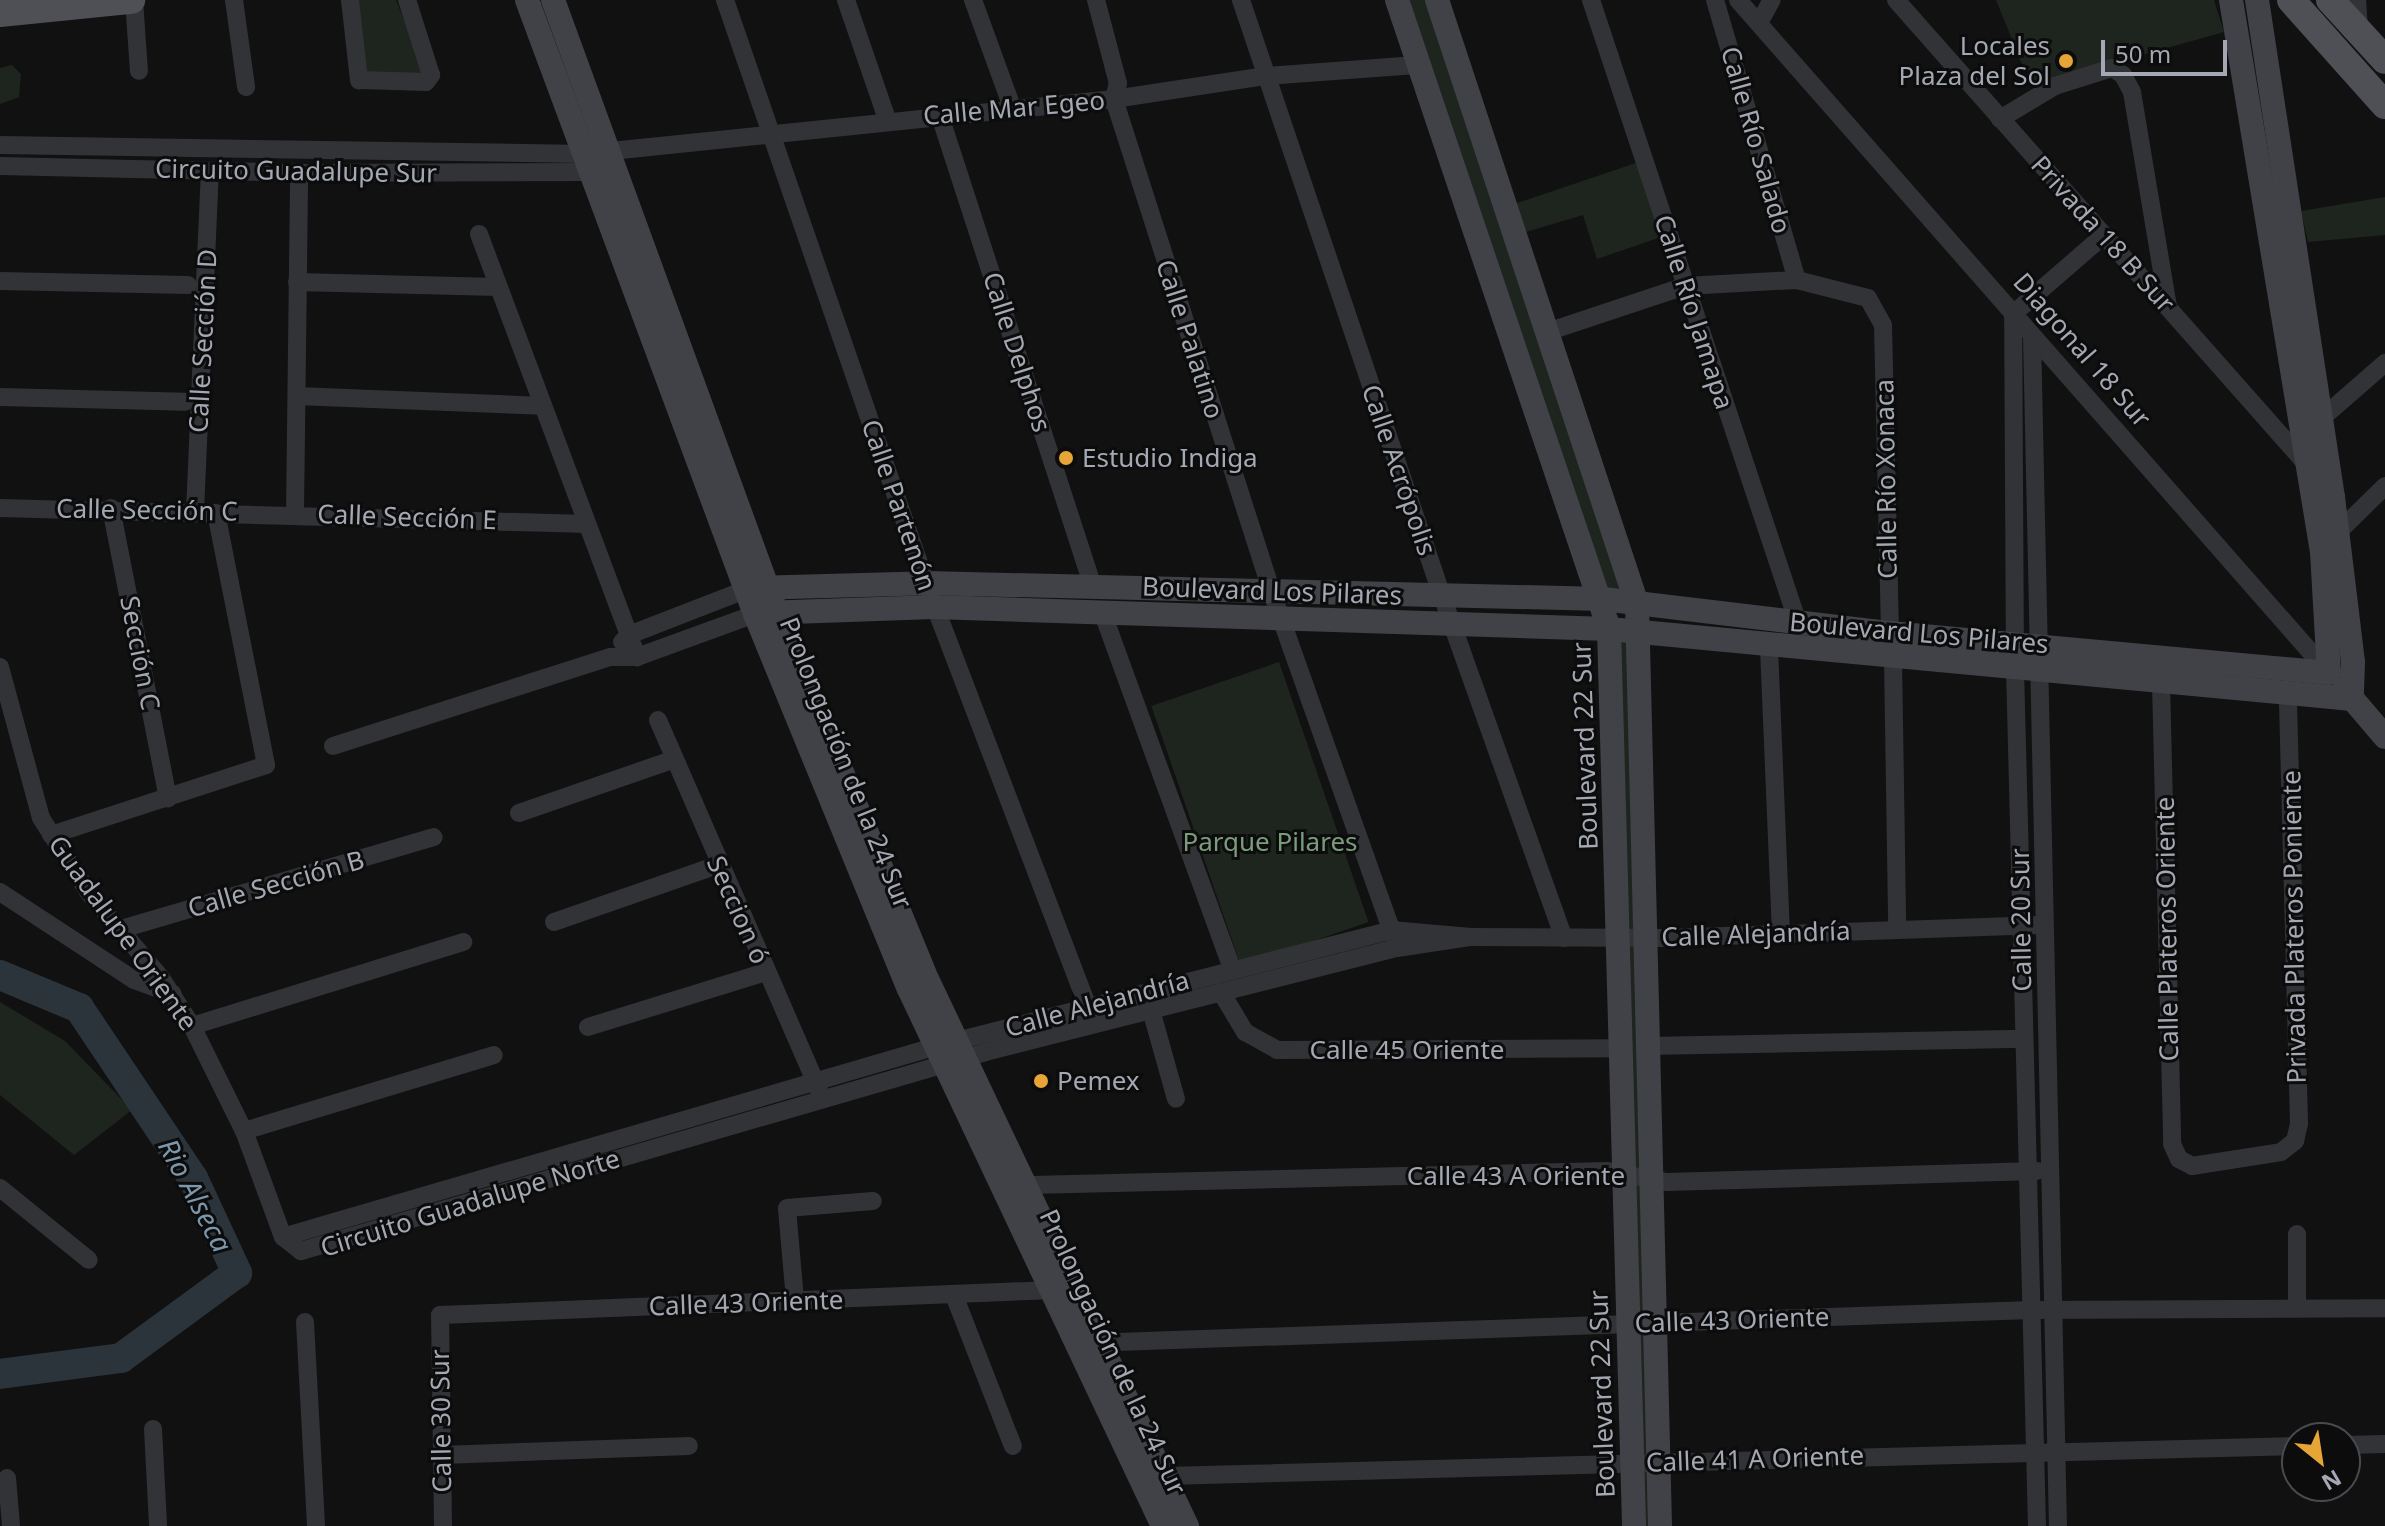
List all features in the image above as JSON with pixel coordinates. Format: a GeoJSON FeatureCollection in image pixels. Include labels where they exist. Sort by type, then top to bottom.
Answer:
{"type":"FeatureCollection","features":[{"type":"Feature","properties":{"kind":"main road"},"geometry":{"type":"LineString","coordinates":[[0,13],[66,4],[132,0]]}},
{"type":"Feature","properties":{"kind":"main road"},"geometry":{"type":"LineString","coordinates":[[2291,0],[2385,105]]}},
{"type":"Feature","properties":{"kind":"main road"},"geometry":{"type":"LineString","coordinates":[[2330,0],[2385,60]]}},
{"type":"Feature","properties":{"kind":"street"},"geometry":{"type":"LineString","coordinates":[[132,0],[139,71]]}},
{"type":"Feature","properties":{"kind":"street"},"geometry":{"type":"LineString","coordinates":[[234,0],[246,87]]}},
{"type":"Feature","properties":{"kind":"street"},"geometry":{"type":"LineString","coordinates":[[350,0],[359,80],[426,82],[431,75],[407,0]]}},
{"type":"Feature","properties":{"kind":"street","name":"Prolongación de la 24 Sur"},"geometry":{"type":"LineString","coordinates":[[527,0],[756,587]]}},
{"type":"Feature","properties":{"kind":"street","name":"Prolongación de la 24 Sur"},"geometry":{"type":"LineString","coordinates":[[553,0],[611,151],[765,613],[1053,1290],[1091,1342],[1165,1476],[1187,1526]]}},
{"type":"Feature","properties":{"kind":"street","name":"Calle Partenón"},"geometry":{"type":"LineString","coordinates":[[725,0],[934,607],[1087,1005]]}},
{"type":"Feature","properties":{"kind":"street"},"geometry":{"type":"LineString","coordinates":[[846,0],[887,119]]}},
{"type":"Feature","properties":{"kind":"street"},"geometry":{"type":"LineString","coordinates":[[973,0],[1012,107]]}},
{"type":"Feature","properties":{"kind":"street","name":"Calle Palatino"},"geometry":{"type":"LineString","coordinates":[[1096,0],[1118,83],[1114,99],[1272,593],[1394,939]]}},
{"type":"Feature","properties":{"kind":"street","name":"Calle Acrópolis"},"geometry":{"type":"LineString","coordinates":[[1241,0],[1442,596],[1564,938]]}},
{"type":"Feature","properties":{"kind":"street","name":"Boulevard 22 Sur"},"geometry":{"type":"LineString","coordinates":[[1397,0],[1603,599],[1609,629],[1621,1048],[1654,1324],[1660,1526]]}},
{"type":"Feature","properties":{"kind":"street","name":"Boulevard 22 Sur"},"geometry":{"type":"LineString","coordinates":[[1437,0],[1637,604],[1646,1046],[1628,1324],[1634,1526]]}},
{"type":"Feature","properties":{"kind":"street","name":"Calle Río Jamapa"},"geometry":{"type":"LineString","coordinates":[[1591,0],[1798,623]]}},
{"type":"Feature","properties":{"kind":"street","name":"Calle Río Salado"},"geometry":{"type":"LineString","coordinates":[[1715,0],[1797,280]]}},
{"type":"Feature","properties":{"kind":"street","name":"Diagonal 18 Sur"},"geometry":{"type":"LineString","coordinates":[[1738,0],[2385,737]]}},
{"type":"Feature","properties":{"kind":"street"},"geometry":{"type":"LineString","coordinates":[[1759,23],[1772,0]]}},
{"type":"Feature","properties":{"kind":"street","name":"Privada 18 B Sur"},"geometry":{"type":"LineString","coordinates":[[1896,0],[2310,468]]}},
{"type":"Feature","properties":{"kind":"street"},"geometry":{"type":"LineString","coordinates":[[2231,0],[2310,468],[2322,552],[2329,673]]}},
{"type":"Feature","properties":{"kind":"street"},"geometry":{"type":"LineString","coordinates":[[2257,0],[2322,418],[2353,662],[2352,699]]}},
{"type":"Feature","properties":{"kind":"street"},"geometry":{"type":"LineString","coordinates":[[2357,0],[2359,32]]}},
{"type":"Feature","properties":{"kind":"street","name":"Calle Mar Egeo"},"geometry":{"type":"LineString","coordinates":[[611,151],[887,119],[1114,99],[1266,76],[1417,65]]}},
{"type":"Feature","properties":{"kind":"street"},"geometry":{"type":"LineString","coordinates":[[2000,119],[2055,86],[2112,68],[2123,75],[2132,92],[2168,306]]}},
{"type":"Feature","properties":{"kind":"street","name":"Calle Delphos"},"geometry":{"type":"LineString","coordinates":[[940,116],[1094,589]]}},
{"type":"Feature","properties":{"kind":"street","name":"Circuito Guadalupe Sur"},"geometry":{"type":"LineString","coordinates":[[0,145],[355,151],[589,163]]}},
{"type":"Feature","properties":{"kind":"street"},"geometry":{"type":"LineString","coordinates":[[89,147],[90,168]]}},
{"type":"Feature","properties":{"kind":"street"},"geometry":{"type":"LineString","coordinates":[[355,151],[356,173]]}},
{"type":"Feature","properties":{"kind":"street","name":"Circuito Guadalupe Sur"},"geometry":{"type":"LineString","coordinates":[[0,166],[356,173],[589,163]]}},
{"type":"Feature","properties":{"kind":"street","name":"Calle Sección D"},"geometry":{"type":"LineString","coordinates":[[195,512],[210,171]]}},
{"type":"Feature","properties":{"kind":"street","name":"Calle Sección E"},"geometry":{"type":"LineString","coordinates":[[299,173],[295,513],[587,524]]}},
{"type":"Feature","properties":{"kind":"street"},"geometry":{"type":"LineString","coordinates":[[479,234],[637,657]]}},
{"type":"Feature","properties":{"kind":"street"},"geometry":{"type":"LineString","coordinates":[[2013,314],[2103,236]]}},
{"type":"Feature","properties":{"kind":"street"},"geometry":{"type":"LineString","coordinates":[[1547,332],[1685,286],[1797,280]]}},
{"type":"Feature","properties":{"kind":"street","name":"Calle Río Xonaca"},"geometry":{"type":"LineString","coordinates":[[1797,280],[1859,292],[1875,304],[1883,325],[1890,633]]}},
{"type":"Feature","properties":{"kind":"street","name":"Calle Sección D"},"geometry":{"type":"LineString","coordinates":[[0,281],[188,285]]}},
{"type":"Feature","properties":{"kind":"street"},"geometry":{"type":"LineString","coordinates":[[297,282],[498,287]]}},
{"type":"Feature","properties":{"kind":"street","name":"Calle 20 Sur"},"geometry":{"type":"LineString","coordinates":[[2013,314],[2025,644]]}},
{"type":"Feature","properties":{"kind":"street","name":"Calle 20 Sur"},"geometry":{"type":"LineString","coordinates":[[2032,336],[2021,924],[2037,1526]]}},
{"type":"Feature","properties":{"kind":"street"},"geometry":{"type":"LineString","coordinates":[[2322,418],[2385,363]]}},
{"type":"Feature","properties":{"kind":"street"},"geometry":{"type":"LineString","coordinates":[[297,396],[543,406]]}},
{"type":"Feature","properties":{"kind":"street","name":"Calle Sección D"},"geometry":{"type":"LineString","coordinates":[[0,397],[185,402]]}},
{"type":"Feature","properties":{"kind":"street"},"geometry":{"type":"LineString","coordinates":[[2322,552],[2336,530],[2385,486]]}},
{"type":"Feature","properties":{"kind":"street","name":"Calle Sección C"},"geometry":{"type":"LineString","coordinates":[[0,508],[295,513]]}},
{"type":"Feature","properties":{"kind":"street","name":"Sección C"},"geometry":{"type":"LineString","coordinates":[[111,508],[168,798]]}},
{"type":"Feature","properties":{"kind":"street"},"geometry":{"type":"LineString","coordinates":[[51,835],[266,765],[216,513]]}},
{"type":"Feature","properties":{"kind":"street","name":"Boulevard Los Pilares"},"geometry":{"type":"LineString","coordinates":[[756,587],[926,583],[1603,599],[1890,633],[2329,673]]}},
{"type":"Feature","properties":{"kind":"street"},"geometry":{"type":"LineString","coordinates":[[610,657],[629,635],[756,587]]}},
{"type":"Feature","properties":{"kind":"street","name":"Boulevard Los Pilares"},"geometry":{"type":"LineString","coordinates":[[765,613],[934,607],[1609,629],[1769,648],[2352,699]]}},
{"type":"Feature","properties":{"kind":"street"},"geometry":{"type":"LineString","coordinates":[[333,746],[610,657],[637,657],[765,613]]}},
{"type":"Feature","properties":{"kind":"street"},"geometry":{"type":"LineString","coordinates":[[1103,614],[1232,969]]}},
{"type":"Feature","properties":{"kind":"street"},"geometry":{"type":"LineString","coordinates":[[1769,648],[1781,933]]}},
{"type":"Feature","properties":{"kind":"street"},"geometry":{"type":"LineString","coordinates":[[1893,659],[1897,928]]}},
{"type":"Feature","properties":{"kind":"street","name":"Guadalupe Oriente"},"geometry":{"type":"LineString","coordinates":[[0,667],[34,799],[51,835],[118,930],[173,994],[192,1026],[244,1131],[283,1237]]}},
{"type":"Feature","properties":{"kind":"street","name":"Calle 20 Sur"},"geometry":{"type":"LineString","coordinates":[[2025,671],[2042,925],[2058,1526]]}},
{"type":"Feature","properties":{"kind":"street","name":"Calle Plateros Oriente"},"geometry":{"type":"LineString","coordinates":[[2161,683],[2172,1144],[2179,1159],[2192,1166],[2281,1152]]}},
{"type":"Feature","properties":{"kind":"street","name":"Privada Plateros Poniente"},"geometry":{"type":"LineString","coordinates":[[2281,1152],[2295,1141],[2299,1123],[2288,694]]}},
{"type":"Feature","properties":{"kind":"street","name":"Seccion ó"},"geometry":{"type":"LineString","coordinates":[[658,720],[672,760],[822,1098]]}},
{"type":"Feature","properties":{"kind":"street"},"geometry":{"type":"LineString","coordinates":[[519,813],[672,760]]}},
{"type":"Feature","properties":{"kind":"street","name":"Calle Sección B"},"geometry":{"type":"LineString","coordinates":[[118,930],[434,837]]}},
{"type":"Feature","properties":{"kind":"street"},"geometry":{"type":"LineString","coordinates":[[554,922],[718,865]]}},
{"type":"Feature","properties":{"kind":"street"},"geometry":{"type":"LineString","coordinates":[[0,892],[134,980],[173,994]]}},
{"type":"Feature","properties":{"kind":"street","name":"Calle Alejandría"},"geometry":{"type":"LineString","coordinates":[[952,1052],[1087,1005],[1232,969],[1394,939],[1644,938],[2042,925]]}},
{"type":"Feature","properties":{"kind":"street","name":"Calle Alejandría"},"geometry":{"type":"LineString","coordinates":[[952,1052],[1151,1010],[1394,939]]}},
{"type":"Feature","properties":{"kind":"street"},"geometry":{"type":"LineString","coordinates":[[192,1026],[463,942]]}},
{"type":"Feature","properties":{"kind":"street"},"geometry":{"type":"LineString","coordinates":[[588,1027],[766,972]]}},
{"type":"Feature","properties":{"kind":"street","name":"Calle 45 Oriente"},"geometry":{"type":"LineString","coordinates":[[1221,992],[1245,1032],[1257,1044],[1277,1050],[1621,1048]]}},
{"type":"Feature","properties":{"kind":"street"},"geometry":{"type":"LineString","coordinates":[[1151,1010],[1176,1099]]}},
{"type":"Feature","properties":{"kind":"street"},"geometry":{"type":"LineString","coordinates":[[1646,1046],[2024,1039]]}},
{"type":"Feature","properties":{"kind":"street","name":"Prolongación de la 24 Sur"},"geometry":{"type":"LineString","coordinates":[[952,1052],[1030,1185],[1163,1526]]}},
{"type":"Feature","properties":{"kind":"street","name":"Circuito Guadalupe Norte"},"geometry":{"type":"LineString","coordinates":[[557,1167],[815,1080],[952,1052]]}},
{"type":"Feature","properties":{"kind":"street","name":"Circuito Guadalupe Norte"},"geometry":{"type":"LineString","coordinates":[[283,1237],[822,1098],[952,1052]]}},
{"type":"Feature","properties":{"kind":"street"},"geometry":{"type":"LineString","coordinates":[[244,1131],[494,1055]]}},
{"type":"Feature","properties":{"kind":"street","name":"Calle 43 A Oriente"},"geometry":{"type":"LineString","coordinates":[[1030,1185],[2049,1171]]}},
{"type":"Feature","properties":{"kind":"street"},"geometry":{"type":"LineString","coordinates":[[0,1188],[89,1260]]}},
{"type":"Feature","properties":{"kind":"street"},"geometry":{"type":"LineString","coordinates":[[795,1300],[787,1208],[797,1203],[873,1201]]}},
{"type":"Feature","properties":{"kind":"street"},"geometry":{"type":"LineString","coordinates":[[2297,1234],[2297,1305]]}},
{"type":"Feature","properties":{"kind":"street","name":"Calle 43 Oriente"},"geometry":{"type":"LineString","coordinates":[[440,1315],[1053,1290]]}},
{"type":"Feature","properties":{"kind":"street"},"geometry":{"type":"LineString","coordinates":[[954,1295],[1013,1446]]}},
{"type":"Feature","properties":{"kind":"street","name":"Calle 43 Oriente"},"geometry":{"type":"LineString","coordinates":[[1091,1342],[2031,1310],[2297,1305],[2385,1308]]}},
{"type":"Feature","properties":{"kind":"street","name":"Calle 30 Sur"},"geometry":{"type":"LineString","coordinates":[[440,1315],[443,1526]]}},
{"type":"Feature","properties":{"kind":"street"},"geometry":{"type":"LineString","coordinates":[[305,1322],[316,1526]]}},
{"type":"Feature","properties":{"kind":"street"},"geometry":{"type":"LineString","coordinates":[[153,1429],[158,1526]]}},
{"type":"Feature","properties":{"kind":"street"},"geometry":{"type":"LineString","coordinates":[[2361,1445],[2385,1444]]}},
{"type":"Feature","properties":{"kind":"street"},"geometry":{"type":"LineString","coordinates":[[442,1455],[689,1446]]}},
{"type":"Feature","properties":{"kind":"street","name":"Calle 41 A Oriente"},"geometry":{"type":"LineString","coordinates":[[1165,1476],[2035,1450],[2281,1446]]}},
{"type":"Feature","properties":{"kind":"street"},"geometry":{"type":"LineString","coordinates":[[7,1478],[11,1526]]}},
{"type":"Feature","properties":{"kind":"green space"},"geometry":{"type":"Polygon","coordinates":[[[354,0],[396,0],[427,78],[361,77],[354,0]]]}},
{"type":"Feature","properties":{"kind":"green space"},"geometry":{"type":"Polygon","coordinates":[[[1409,0],[1428,0],[1630,597],[1605,591],[1409,0]]]}},
{"type":"Feature","properties":{"kind":"green space"},"geometry":{"type":"Polygon","coordinates":[[[1996,0],[2214,0],[2224,32],[2031,86],[1996,0]]]}},
{"type":"Feature","properties":{"kind":"green space"},"geometry":{"type":"Polygon","coordinates":[[[12,65],[21,74],[19,97],[0,104],[0,68],[12,65]]]}},
{"type":"Feature","properties":{"kind":"green space"},"geometry":{"type":"Polygon","coordinates":[[[1636,163],[1664,236],[1597,259],[1583,215],[1526,232],[1514,204],[1636,163]]]}},
{"type":"Feature","properties":{"kind":"green space"},"geometry":{"type":"Polygon","coordinates":[[[2385,197],[2385,235],[2308,242],[2301,211],[2385,197]]]}},
{"type":"Feature","properties":{"kind":"green space"},"geometry":{"type":"Polygon","coordinates":[[[1613,635],[1635,637],[1651,1526],[1640,1526],[1613,635]]]}},
{"type":"Feature","properties":{"kind":"green space","name":"Parque Pilares"},"geometry":{"type":"Polygon","coordinates":[[[1279,662],[1369,922],[1241,966],[1151,706],[1279,662]]]}},
{"type":"Feature","properties":{"kind":"green space"},"geometry":{"type":"Polygon","coordinates":[[[0,1002],[65,1041],[132,1110],[74,1155],[0,1095],[0,1002]]]}},
{"type":"Feature","properties":{"kind":"waterway","name":"Rio Alseca"},"geometry":{"type":"LineString","coordinates":[[0,975],[79,1008],[193,1178],[237,1273],[121,1358],[0,1374]]}},
{"type":"Feature","properties":{"kind":"place","name":"Locales Plaza del Sol"},"geometry":{"type":"Point","coordinates":[2066,61]}},
{"type":"Feature","properties":{"kind":"place","name":"Estudio Indiga"},"geometry":{"type":"Point","coordinates":[1066,458]}},
{"type":"Feature","properties":{"kind":"place","name":"Pemex"},"geometry":{"type":"Point","coordinates":[1041,1081]}}]}
